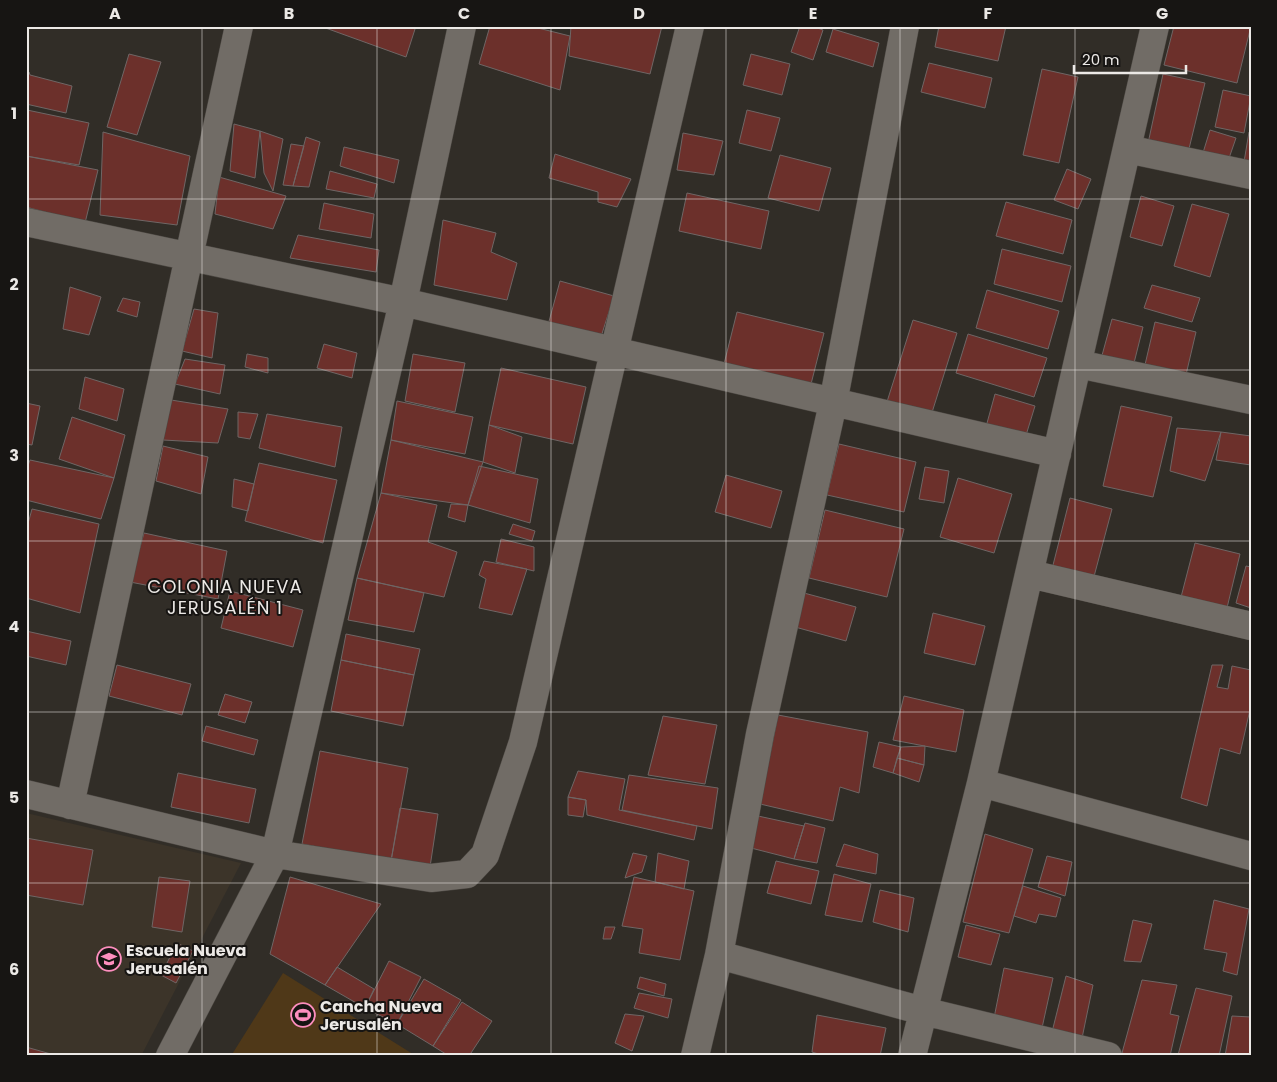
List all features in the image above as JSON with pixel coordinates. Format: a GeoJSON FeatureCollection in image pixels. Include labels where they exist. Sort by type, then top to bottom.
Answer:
{"type":"FeatureCollection","features":[{"type":"Feature","properties":{"kind":"street"},"geometry":{"type":"LineString","coordinates":[[70,805],[239,26]]}},
{"type":"Feature","properties":{"kind":"street"},"geometry":{"type":"LineString","coordinates":[[170,1056],[275,854],[403,302],[462,26]]}},
{"type":"Feature","properties":{"kind":"street"},"geometry":{"type":"LineString","coordinates":[[26,794],[275,854],[431,878],[467,874],[485,855],[523,742],[616,351],[690,26]]}},
{"type":"Feature","properties":{"kind":"street"},"geometry":{"type":"LineString","coordinates":[[695,1056],[719,955],[760,734],[833,403],[905,26]]}},
{"type":"Feature","properties":{"kind":"street"},"geometry":{"type":"LineString","coordinates":[[912,1056],[981,783],[1155,26]]}},
{"type":"Feature","properties":{"kind":"street"},"geometry":{"type":"LineString","coordinates":[[1127,149],[1251,175]]}},
{"type":"Feature","properties":{"kind":"street"},"geometry":{"type":"LineString","coordinates":[[26,222],[403,302],[1058,454]]}},
{"type":"Feature","properties":{"kind":"street"},"geometry":{"type":"LineString","coordinates":[[1078,364],[1251,400]]}},
{"type":"Feature","properties":{"kind":"street"},"geometry":{"type":"LineString","coordinates":[[1030,574],[1251,626]]}},
{"type":"Feature","properties":{"kind":"street"},"geometry":{"type":"LineString","coordinates":[[981,783],[1251,856]]}},
{"type":"Feature","properties":{"kind":"street"},"geometry":{"type":"LineString","coordinates":[[719,955],[923,1011],[1108,1056]]}},
{"type":"Feature","properties":{"kind":"shaded area","name":"Escuela Nueva Jerusalén"},"geometry":{"type":"Polygon","coordinates":[[[26,813],[241,863],[141,1056],[26,1056],[26,813]]]}},
{"type":"Feature","properties":{"kind":"shaded area","name":"Cancha Nueva Jerusalén"},"geometry":{"type":"Polygon","coordinates":[[[283,973],[416,1056],[231,1056],[283,973]]]}},
{"type":"Feature","properties":{"kind":"building"},"geometry":{"type":"Polygon","coordinates":[[[320,26],[416,26],[406,57],[320,26]]]}},
{"type":"Feature","properties":{"kind":"building"},"geometry":{"type":"Polygon","coordinates":[[[490,26],[530,26],[570,36],[560,90],[479,64],[490,26]]]}},
{"type":"Feature","properties":{"kind":"building"},"geometry":{"type":"Polygon","coordinates":[[[571,26],[662,26],[650,74],[569,56],[571,26]]]}},
{"type":"Feature","properties":{"kind":"building"},"geometry":{"type":"Polygon","coordinates":[[[800,26],[812,26],[823,30],[813,60],[791,52],[800,26]]]}},
{"type":"Feature","properties":{"kind":"building"},"geometry":{"type":"Polygon","coordinates":[[[939,26],[1006,26],[998,61],[935,47],[939,26]]]}},
{"type":"Feature","properties":{"kind":"building"},"geometry":{"type":"Polygon","coordinates":[[[1174,26],[1251,26],[1237,83],[1164,65],[1174,26]]]}},
{"type":"Feature","properties":{"kind":"building"},"geometry":{"type":"Polygon","coordinates":[[[833,29],[879,43],[873,67],[826,52],[833,29]]]}},
{"type":"Feature","properties":{"kind":"building"},"geometry":{"type":"Polygon","coordinates":[[[129,54],[161,62],[137,135],[107,127],[129,54]]]}},
{"type":"Feature","properties":{"kind":"building"},"geometry":{"type":"Polygon","coordinates":[[[751,54],[790,64],[782,95],[743,85],[751,54]]]}},
{"type":"Feature","properties":{"kind":"building"},"geometry":{"type":"Polygon","coordinates":[[[929,63],[992,78],[985,108],[921,92],[929,63]]]}},
{"type":"Feature","properties":{"kind":"building"},"geometry":{"type":"Polygon","coordinates":[[[1042,69],[1078,77],[1059,163],[1023,155],[1042,69]]]}},
{"type":"Feature","properties":{"kind":"building"},"geometry":{"type":"Polygon","coordinates":[[[29,72],[30,75],[72,86],[66,113],[26,104],[26,84],[29,72]]]}},
{"type":"Feature","properties":{"kind":"building"},"geometry":{"type":"Polygon","coordinates":[[[1163,74],[1205,83],[1187,157],[1147,148],[1163,74]]]}},
{"type":"Feature","properties":{"kind":"building"},"geometry":{"type":"Polygon","coordinates":[[[1223,90],[1251,96],[1244,133],[1215,127],[1223,90]]]}},
{"type":"Feature","properties":{"kind":"building"},"geometry":{"type":"Polygon","coordinates":[[[27,110],[89,123],[79,165],[26,156],[27,110]]]}},
{"type":"Feature","properties":{"kind":"building"},"geometry":{"type":"Polygon","coordinates":[[[747,110],[780,118],[771,151],[739,143],[747,110]]]}},
{"type":"Feature","properties":{"kind":"building"},"geometry":{"type":"Polygon","coordinates":[[[234,124],[260,131],[255,178],[230,171],[234,124]]]}},
{"type":"Feature","properties":{"kind":"building"},"geometry":{"type":"Polygon","coordinates":[[[1210,130],[1236,138],[1227,164],[1202,156],[1210,130]]]}},
{"type":"Feature","properties":{"kind":"building"},"geometry":{"type":"Polygon","coordinates":[[[260,131],[283,139],[273,191],[264,173],[260,131]]]}},
{"type":"Feature","properties":{"kind":"building"},"geometry":{"type":"Polygon","coordinates":[[[103,132],[190,156],[177,225],[100,215],[103,132]]]}},
{"type":"Feature","properties":{"kind":"building"},"geometry":{"type":"Polygon","coordinates":[[[1249,132],[1251,132],[1251,170],[1243,168],[1249,132]]]}},
{"type":"Feature","properties":{"kind":"building"},"geometry":{"type":"Polygon","coordinates":[[[683,133],[723,141],[714,175],[677,170],[683,133]]]}},
{"type":"Feature","properties":{"kind":"building"},"geometry":{"type":"Polygon","coordinates":[[[306,137],[320,142],[309,187],[293,186],[306,137]]]}},
{"type":"Feature","properties":{"kind":"building"},"geometry":{"type":"Polygon","coordinates":[[[291,144],[304,146],[293,186],[283,185],[291,144]]]}},
{"type":"Feature","properties":{"kind":"building"},"geometry":{"type":"Polygon","coordinates":[[[344,147],[399,160],[394,183],[340,166],[344,147]]]}},
{"type":"Feature","properties":{"kind":"building"},"geometry":{"type":"Polygon","coordinates":[[[555,154],[631,179],[617,207],[598,202],[598,192],[549,178],[555,154]]]}},
{"type":"Feature","properties":{"kind":"building"},"geometry":{"type":"Polygon","coordinates":[[[780,155],[831,168],[819,211],[768,198],[780,155]]]}},
{"type":"Feature","properties":{"kind":"building"},"geometry":{"type":"Polygon","coordinates":[[[26,156],[98,170],[85,223],[26,207],[26,156]]]}},
{"type":"Feature","properties":{"kind":"building"},"geometry":{"type":"Polygon","coordinates":[[[1067,169],[1091,179],[1078,209],[1054,200],[1067,169]]]}},
{"type":"Feature","properties":{"kind":"building"},"geometry":{"type":"Polygon","coordinates":[[[330,171],[377,184],[374,198],[326,189],[330,171]]]}},
{"type":"Feature","properties":{"kind":"building"},"geometry":{"type":"Polygon","coordinates":[[[219,177],[286,196],[273,229],[215,214],[219,177]]]}},
{"type":"Feature","properties":{"kind":"building"},"geometry":{"type":"Polygon","coordinates":[[[687,193],[769,211],[761,249],[679,231],[687,193]]]}},
{"type":"Feature","properties":{"kind":"building"},"geometry":{"type":"Polygon","coordinates":[[[1141,196],[1174,206],[1162,246],[1130,237],[1141,196]]]}},
{"type":"Feature","properties":{"kind":"building"},"geometry":{"type":"Polygon","coordinates":[[[1006,202],[1072,220],[1063,254],[996,236],[1006,202]]]}},
{"type":"Feature","properties":{"kind":"building"},"geometry":{"type":"Polygon","coordinates":[[[324,203],[374,214],[371,238],[319,229],[324,203]]]}},
{"type":"Feature","properties":{"kind":"building"},"geometry":{"type":"Polygon","coordinates":[[[1192,204],[1229,214],[1210,277],[1174,266],[1192,204]]]}},
{"type":"Feature","properties":{"kind":"building"},"geometry":{"type":"Polygon","coordinates":[[[443,220],[496,233],[491,252],[517,263],[507,300],[434,285],[443,220]]]}},
{"type":"Feature","properties":{"kind":"building"},"geometry":{"type":"Polygon","coordinates":[[[298,235],[379,250],[376,272],[290,258],[298,235]]]}},
{"type":"Feature","properties":{"kind":"building"},"geometry":{"type":"Polygon","coordinates":[[[1002,249],[1071,266],[1062,302],[994,284],[1002,249]]]}},
{"type":"Feature","properties":{"kind":"building"},"geometry":{"type":"Polygon","coordinates":[[[560,281],[614,296],[600,340],[548,325],[560,281]]]}},
{"type":"Feature","properties":{"kind":"building"},"geometry":{"type":"Polygon","coordinates":[[[1152,285],[1200,298],[1192,322],[1144,308],[1152,285]]]}},
{"type":"Feature","properties":{"kind":"building"},"geometry":{"type":"Polygon","coordinates":[[[70,287],[101,297],[89,335],[63,329],[70,287]]]}},
{"type":"Feature","properties":{"kind":"building"},"geometry":{"type":"Polygon","coordinates":[[[987,290],[1059,311],[1048,349],[976,328],[987,290]]]}},
{"type":"Feature","properties":{"kind":"building"},"geometry":{"type":"Polygon","coordinates":[[[123,298],[140,302],[137,317],[117,311],[123,298]]]}},
{"type":"Feature","properties":{"kind":"building"},"geometry":{"type":"Polygon","coordinates":[[[194,309],[218,313],[212,358],[182,351],[194,309]]]}},
{"type":"Feature","properties":{"kind":"building"},"geometry":{"type":"Polygon","coordinates":[[[737,312],[824,333],[811,384],[724,364],[737,312]]]}},
{"type":"Feature","properties":{"kind":"building"},"geometry":{"type":"Polygon","coordinates":[[[1112,319],[1143,327],[1133,367],[1101,359],[1112,319]]]}},
{"type":"Feature","properties":{"kind":"building"},"geometry":{"type":"Polygon","coordinates":[[[913,320],[957,333],[929,422],[885,408],[913,320]]]}},
{"type":"Feature","properties":{"kind":"building"},"geometry":{"type":"Polygon","coordinates":[[[1155,322],[1196,332],[1185,379],[1144,369],[1155,322]]]}},
{"type":"Feature","properties":{"kind":"building"},"geometry":{"type":"Polygon","coordinates":[[[968,334],[1047,358],[1034,397],[956,373],[968,334]]]}},
{"type":"Feature","properties":{"kind":"building"},"geometry":{"type":"Polygon","coordinates":[[[324,344],[357,353],[352,378],[317,368],[324,344]]]}},
{"type":"Feature","properties":{"kind":"building"},"geometry":{"type":"Polygon","coordinates":[[[247,354],[268,358],[268,373],[245,367],[247,354]]]}},
{"type":"Feature","properties":{"kind":"building"},"geometry":{"type":"Polygon","coordinates":[[[413,354],[465,363],[455,412],[405,401],[413,354]]]}},
{"type":"Feature","properties":{"kind":"building"},"geometry":{"type":"Polygon","coordinates":[[[185,359],[225,365],[220,394],[175,384],[185,359]]]}},
{"type":"Feature","properties":{"kind":"building"},"geometry":{"type":"Polygon","coordinates":[[[501,368],[586,387],[573,444],[489,425],[501,368]]]}},
{"type":"Feature","properties":{"kind":"building"},"geometry":{"type":"Polygon","coordinates":[[[85,377],[124,389],[117,421],[79,409],[85,377]]]}},
{"type":"Feature","properties":{"kind":"building"},"geometry":{"type":"Polygon","coordinates":[[[995,394],[1035,406],[1023,445],[984,434],[995,394]]]}},
{"type":"Feature","properties":{"kind":"building"},"geometry":{"type":"Polygon","coordinates":[[[171,400],[228,409],[218,443],[163,440],[171,400]]]}},
{"type":"Feature","properties":{"kind":"building"},"geometry":{"type":"Polygon","coordinates":[[[397,401],[473,417],[465,454],[391,440],[397,401]]]}},
{"type":"Feature","properties":{"kind":"building"},"geometry":{"type":"Polygon","coordinates":[[[26,403],[40,406],[32,445],[26,444],[26,403]]]}},
{"type":"Feature","properties":{"kind":"building"},"geometry":{"type":"Polygon","coordinates":[[[1121,406],[1172,417],[1153,497],[1103,486],[1121,406]]]}},
{"type":"Feature","properties":{"kind":"building"},"geometry":{"type":"Polygon","coordinates":[[[238,412],[258,414],[250,439],[238,437],[238,412]]]}},
{"type":"Feature","properties":{"kind":"building"},"geometry":{"type":"Polygon","coordinates":[[[267,414],[342,427],[335,467],[259,448],[267,414]]]}},
{"type":"Feature","properties":{"kind":"building"},"geometry":{"type":"Polygon","coordinates":[[[72,417],[125,435],[114,478],[59,459],[72,417]]]}},
{"type":"Feature","properties":{"kind":"building"},"geometry":{"type":"Polygon","coordinates":[[[489,425],[522,437],[515,473],[483,462],[489,425]]]}},
{"type":"Feature","properties":{"kind":"building"},"geometry":{"type":"Polygon","coordinates":[[[1177,428],[1221,432],[1205,481],[1170,471],[1177,428]]]}},
{"type":"Feature","properties":{"kind":"building"},"geometry":{"type":"Polygon","coordinates":[[[1221,432],[1251,436],[1251,465],[1216,460],[1221,432]]]}},
{"type":"Feature","properties":{"kind":"building"},"geometry":{"type":"Polygon","coordinates":[[[391,440],[483,462],[468,505],[381,493],[391,440]]]}},
{"type":"Feature","properties":{"kind":"building"},"geometry":{"type":"Polygon","coordinates":[[[839,444],[916,462],[904,512],[827,495],[839,444]]]}},
{"type":"Feature","properties":{"kind":"building"},"geometry":{"type":"Polygon","coordinates":[[[163,446],[208,457],[201,494],[156,481],[163,446]]]}},
{"type":"Feature","properties":{"kind":"building"},"geometry":{"type":"Polygon","coordinates":[[[30,460],[114,478],[101,519],[26,500],[26,471],[30,460]]]}},
{"type":"Feature","properties":{"kind":"building"},"geometry":{"type":"Polygon","coordinates":[[[259,463],[337,480],[323,543],[245,521],[259,463]]]}},
{"type":"Feature","properties":{"kind":"building"},"geometry":{"type":"Polygon","coordinates":[[[479,466],[538,479],[530,523],[468,505],[479,466]]]}},
{"type":"Feature","properties":{"kind":"building"},"geometry":{"type":"Polygon","coordinates":[[[925,467],[949,471],[944,503],[919,499],[925,467]]]}},
{"type":"Feature","properties":{"kind":"building"},"geometry":{"type":"Polygon","coordinates":[[[726,475],[782,491],[771,528],[715,512],[726,475]]]}},
{"type":"Feature","properties":{"kind":"building"},"geometry":{"type":"Polygon","coordinates":[[[958,478],[1012,494],[994,553],[940,537],[958,478]]]}},
{"type":"Feature","properties":{"kind":"building"},"geometry":{"type":"Polygon","coordinates":[[[234,479],[254,484],[248,511],[232,507],[234,479]]]}},
{"type":"Feature","properties":{"kind":"building"},"geometry":{"type":"Polygon","coordinates":[[[381,493],[437,505],[428,542],[457,552],[444,597],[357,578],[381,493]]]}},
{"type":"Feature","properties":{"kind":"building"},"geometry":{"type":"Polygon","coordinates":[[[1070,498],[1112,509],[1092,584],[1051,573],[1070,498]]]}},
{"type":"Feature","properties":{"kind":"building"},"geometry":{"type":"Polygon","coordinates":[[[451,504],[468,505],[465,522],[448,517],[451,504]]]}},
{"type":"Feature","properties":{"kind":"building"},"geometry":{"type":"Polygon","coordinates":[[[32,509],[99,524],[80,613],[26,598],[26,531],[32,509]]]}},
{"type":"Feature","properties":{"kind":"building"},"geometry":{"type":"Polygon","coordinates":[[[825,510],[904,529],[887,597],[809,578],[825,510]]]}},
{"type":"Feature","properties":{"kind":"building"},"geometry":{"type":"Polygon","coordinates":[[[513,524],[535,531],[532,541],[509,534],[513,524]]]}},
{"type":"Feature","properties":{"kind":"building"},"geometry":{"type":"Polygon","coordinates":[[[144,533],[227,551],[218,599],[130,582],[144,533]]]}},
{"type":"Feature","properties":{"kind":"building"},"geometry":{"type":"Polygon","coordinates":[[[501,539],[534,547],[534,571],[496,562],[501,539]]]}},
{"type":"Feature","properties":{"kind":"building"},"geometry":{"type":"Polygon","coordinates":[[[1195,543],[1240,554],[1226,612],[1180,601],[1195,543]]]}},
{"type":"Feature","properties":{"kind":"building"},"geometry":{"type":"Polygon","coordinates":[[[484,561],[527,569],[512,615],[479,608],[486,579],[479,575],[484,561]]]}},
{"type":"Feature","properties":{"kind":"building"},"geometry":{"type":"Polygon","coordinates":[[[1246,566],[1251,567],[1251,608],[1236,603],[1246,566]]]}},
{"type":"Feature","properties":{"kind":"building"},"geometry":{"type":"Polygon","coordinates":[[[357,578],[424,593],[414,632],[348,620],[357,578]]]}},
{"type":"Feature","properties":{"kind":"building"},"geometry":{"type":"Polygon","coordinates":[[[230,591],[303,610],[293,647],[221,628],[230,591]]]}},
{"type":"Feature","properties":{"kind":"building"},"geometry":{"type":"Polygon","coordinates":[[[804,593],[856,607],[846,641],[795,627],[804,593]]]}},
{"type":"Feature","properties":{"kind":"building"},"geometry":{"type":"Polygon","coordinates":[[[933,613],[985,626],[975,665],[924,653],[933,613]]]}},
{"type":"Feature","properties":{"kind":"building"},"geometry":{"type":"Polygon","coordinates":[[[26,631],[71,641],[66,665],[26,656],[26,631]]]}},
{"type":"Feature","properties":{"kind":"building"},"geometry":{"type":"Polygon","coordinates":[[[346,634],[420,649],[414,675],[341,660],[346,634]]]}},
{"type":"Feature","properties":{"kind":"building"},"geometry":{"type":"Polygon","coordinates":[[[341,660],[414,675],[403,726],[331,711],[341,660]]]}},
{"type":"Feature","properties":{"kind":"building"},"geometry":{"type":"Polygon","coordinates":[[[117,665],[191,684],[182,715],[109,696],[117,665]]]}},
{"type":"Feature","properties":{"kind":"building"},"geometry":{"type":"Polygon","coordinates":[[[1212,665],[1223,665],[1217,687],[1228,689],[1232,666],[1251,670],[1251,705],[1240,754],[1220,748],[1207,806],[1181,798],[1212,665]]]}},
{"type":"Feature","properties":{"kind":"building"},"geometry":{"type":"Polygon","coordinates":[[[225,694],[252,702],[245,723],[218,715],[225,694]]]}},
{"type":"Feature","properties":{"kind":"building"},"geometry":{"type":"Polygon","coordinates":[[[904,696],[964,710],[956,752],[893,740],[904,696]]]}},
{"type":"Feature","properties":{"kind":"building"},"geometry":{"type":"Polygon","coordinates":[[[778,715],[868,732],[859,793],[840,787],[833,821],[760,804],[778,715]]]}},
{"type":"Feature","properties":{"kind":"building"},"geometry":{"type":"Polygon","coordinates":[[[663,716],[717,725],[705,784],[648,775],[663,716]]]}},
{"type":"Feature","properties":{"kind":"building"},"geometry":{"type":"Polygon","coordinates":[[[206,726],[258,740],[254,755],[202,741],[206,726]]]}},
{"type":"Feature","properties":{"kind":"building"},"geometry":{"type":"Polygon","coordinates":[[[879,742],[901,747],[893,773],[873,767],[879,742]]]}},
{"type":"Feature","properties":{"kind":"building"},"geometry":{"type":"Polygon","coordinates":[[[925,746],[924,765],[897,758],[901,747],[925,746]]]}},
{"type":"Feature","properties":{"kind":"building"},"geometry":{"type":"Polygon","coordinates":[[[320,751],[408,768],[391,861],[302,844],[320,751]]]}},
{"type":"Feature","properties":{"kind":"building"},"geometry":{"type":"Polygon","coordinates":[[[897,758],[924,765],[919,782],[893,773],[897,758]]]}},
{"type":"Feature","properties":{"kind":"building"},"geometry":{"type":"Polygon","coordinates":[[[578,771],[625,779],[619,810],[697,826],[694,840],[587,815],[586,800],[568,797],[578,771]]]}},
{"type":"Feature","properties":{"kind":"building"},"geometry":{"type":"Polygon","coordinates":[[[178,773],[256,789],[249,823],[171,807],[178,773]]]}},
{"type":"Feature","properties":{"kind":"building"},"geometry":{"type":"Polygon","coordinates":[[[629,775],[718,788],[712,829],[622,810],[629,775]]]}},
{"type":"Feature","properties":{"kind":"building"},"geometry":{"type":"Polygon","coordinates":[[[568,797],[586,800],[583,817],[568,815],[568,797]]]}},
{"type":"Feature","properties":{"kind":"building"},"geometry":{"type":"Polygon","coordinates":[[[400,808],[438,814],[430,867],[391,861],[400,808]]]}},
{"type":"Feature","properties":{"kind":"building"},"geometry":{"type":"Polygon","coordinates":[[[758,816],[804,826],[794,859],[751,848],[758,816]]]}},
{"type":"Feature","properties":{"kind":"building"},"geometry":{"type":"Polygon","coordinates":[[[805,823],[825,828],[817,863],[794,859],[805,823]]]}},
{"type":"Feature","properties":{"kind":"building"},"geometry":{"type":"Polygon","coordinates":[[[985,834],[1033,849],[1009,933],[963,922],[985,834]]]}},
{"type":"Feature","properties":{"kind":"building"},"geometry":{"type":"Polygon","coordinates":[[[26,838],[93,850],[83,905],[26,895],[26,838]]]}},
{"type":"Feature","properties":{"kind":"building"},"geometry":{"type":"Polygon","coordinates":[[[844,844],[878,854],[876,874],[836,866],[844,844]]]}},
{"type":"Feature","properties":{"kind":"building"},"geometry":{"type":"Polygon","coordinates":[[[633,853],[647,856],[642,872],[625,878],[633,853]]]}},
{"type":"Feature","properties":{"kind":"building"},"geometry":{"type":"Polygon","coordinates":[[[658,853],[689,861],[684,889],[655,882],[658,853]]]}},
{"type":"Feature","properties":{"kind":"building"},"geometry":{"type":"Polygon","coordinates":[[[1047,856],[1072,862],[1065,896],[1038,887],[1047,856]]]}},
{"type":"Feature","properties":{"kind":"building"},"geometry":{"type":"Polygon","coordinates":[[[776,861],[819,871],[811,904],[767,893],[776,861]]]}},
{"type":"Feature","properties":{"kind":"building"},"geometry":{"type":"Polygon","coordinates":[[[834,874],[871,884],[862,922],[825,915],[834,874]]]}},
{"type":"Feature","properties":{"kind":"building"},"geometry":{"type":"Polygon","coordinates":[[[159,877],[190,881],[182,932],[152,927],[159,877]]]}},
{"type":"Feature","properties":{"kind":"building"},"geometry":{"type":"Polygon","coordinates":[[[290,877],[381,904],[325,985],[270,954],[290,877]]]}},
{"type":"Feature","properties":{"kind":"building"},"geometry":{"type":"Polygon","coordinates":[[[634,877],[694,891],[680,960],[639,953],[643,929],[622,926],[634,877]]]}},
{"type":"Feature","properties":{"kind":"building"},"geometry":{"type":"Polygon","coordinates":[[[1023,886],[1061,898],[1056,917],[1039,914],[1036,923],[1014,916],[1023,886]]]}},
{"type":"Feature","properties":{"kind":"building"},"geometry":{"type":"Polygon","coordinates":[[[880,890],[914,898],[908,932],[873,922],[880,890]]]}},
{"type":"Feature","properties":{"kind":"building"},"geometry":{"type":"Polygon","coordinates":[[[1214,900],[1249,909],[1237,975],[1223,971],[1227,953],[1204,949],[1214,900]]]}},
{"type":"Feature","properties":{"kind":"building"},"geometry":{"type":"Polygon","coordinates":[[[1133,920],[1152,924],[1141,962],[1124,961],[1133,920]]]}},
{"type":"Feature","properties":{"kind":"building"},"geometry":{"type":"Polygon","coordinates":[[[966,925],[1000,934],[991,965],[958,957],[966,925]]]}},
{"type":"Feature","properties":{"kind":"building"},"geometry":{"type":"Polygon","coordinates":[[[605,927],[615,927],[611,939],[603,939],[605,927]]]}},
{"type":"Feature","properties":{"kind":"building"},"geometry":{"type":"Polygon","coordinates":[[[177,943],[193,951],[176,983],[161,975],[177,943]]]}},
{"type":"Feature","properties":{"kind":"building"},"geometry":{"type":"Polygon","coordinates":[[[389,961],[421,977],[397,1024],[365,1008],[389,961]]]}},
{"type":"Feature","properties":{"kind":"building"},"geometry":{"type":"Polygon","coordinates":[[[337,967],[374,989],[365,1008],[325,985],[337,967]]]}},
{"type":"Feature","properties":{"kind":"building"},"geometry":{"type":"Polygon","coordinates":[[[1004,968],[1053,978],[1040,1037],[992,1028],[1004,968]]]}},
{"type":"Feature","properties":{"kind":"building"},"geometry":{"type":"Polygon","coordinates":[[[1066,976],[1093,985],[1081,1043],[1051,1036],[1066,976]]]}},
{"type":"Feature","properties":{"kind":"building"},"geometry":{"type":"Polygon","coordinates":[[[640,977],[666,984],[664,996],[637,988],[640,977]]]}},
{"type":"Feature","properties":{"kind":"building"},"geometry":{"type":"Polygon","coordinates":[[[424,979],[461,1000],[433,1046],[397,1024],[424,979]]]}},
{"type":"Feature","properties":{"kind":"building"},"geometry":{"type":"Polygon","coordinates":[[[1142,980],[1177,985],[1170,1014],[1179,1016],[1170,1056],[1134,1056],[1122,1053],[1142,980]]]}},
{"type":"Feature","properties":{"kind":"building"},"geometry":{"type":"Polygon","coordinates":[[[1196,988],[1232,996],[1219,1056],[1178,1055],[1196,988]]]}},
{"type":"Feature","properties":{"kind":"building"},"geometry":{"type":"Polygon","coordinates":[[[639,993],[672,999],[668,1018],[634,1008],[639,993]]]}},
{"type":"Feature","properties":{"kind":"building"},"geometry":{"type":"Polygon","coordinates":[[[462,1002],[492,1021],[469,1056],[449,1056],[433,1046],[462,1002]]]}},
{"type":"Feature","properties":{"kind":"building"},"geometry":{"type":"Polygon","coordinates":[[[625,1014],[644,1016],[632,1051],[615,1043],[625,1014]]]}},
{"type":"Feature","properties":{"kind":"building"},"geometry":{"type":"Polygon","coordinates":[[[817,1015],[886,1028],[880,1056],[825,1056],[812,1052],[817,1015]]]}},
{"type":"Feature","properties":{"kind":"building"},"geometry":{"type":"Polygon","coordinates":[[[1232,1016],[1251,1017],[1251,1056],[1225,1056],[1232,1016]]]}},
{"type":"Feature","properties":{"kind":"building"},"geometry":{"type":"Polygon","coordinates":[[[26,1047],[58,1056],[26,1056],[26,1047]]]}},
{"type":"Feature","properties":{"kind":"place","name":"Escuela Nueva Jerusalén"},"geometry":{"type":"Point","coordinates":[109,959]}},
{"type":"Feature","properties":{"kind":"place","name":"Cancha Nueva Jerusalén"},"geometry":{"type":"Point","coordinates":[303,1015]}},
{"type":"Feature","properties":{"kind":"district","name":"COLONIA NUEVA JERUSALÉN 1"},"geometry":{"type":"Point","coordinates":[225,596]}}]}
